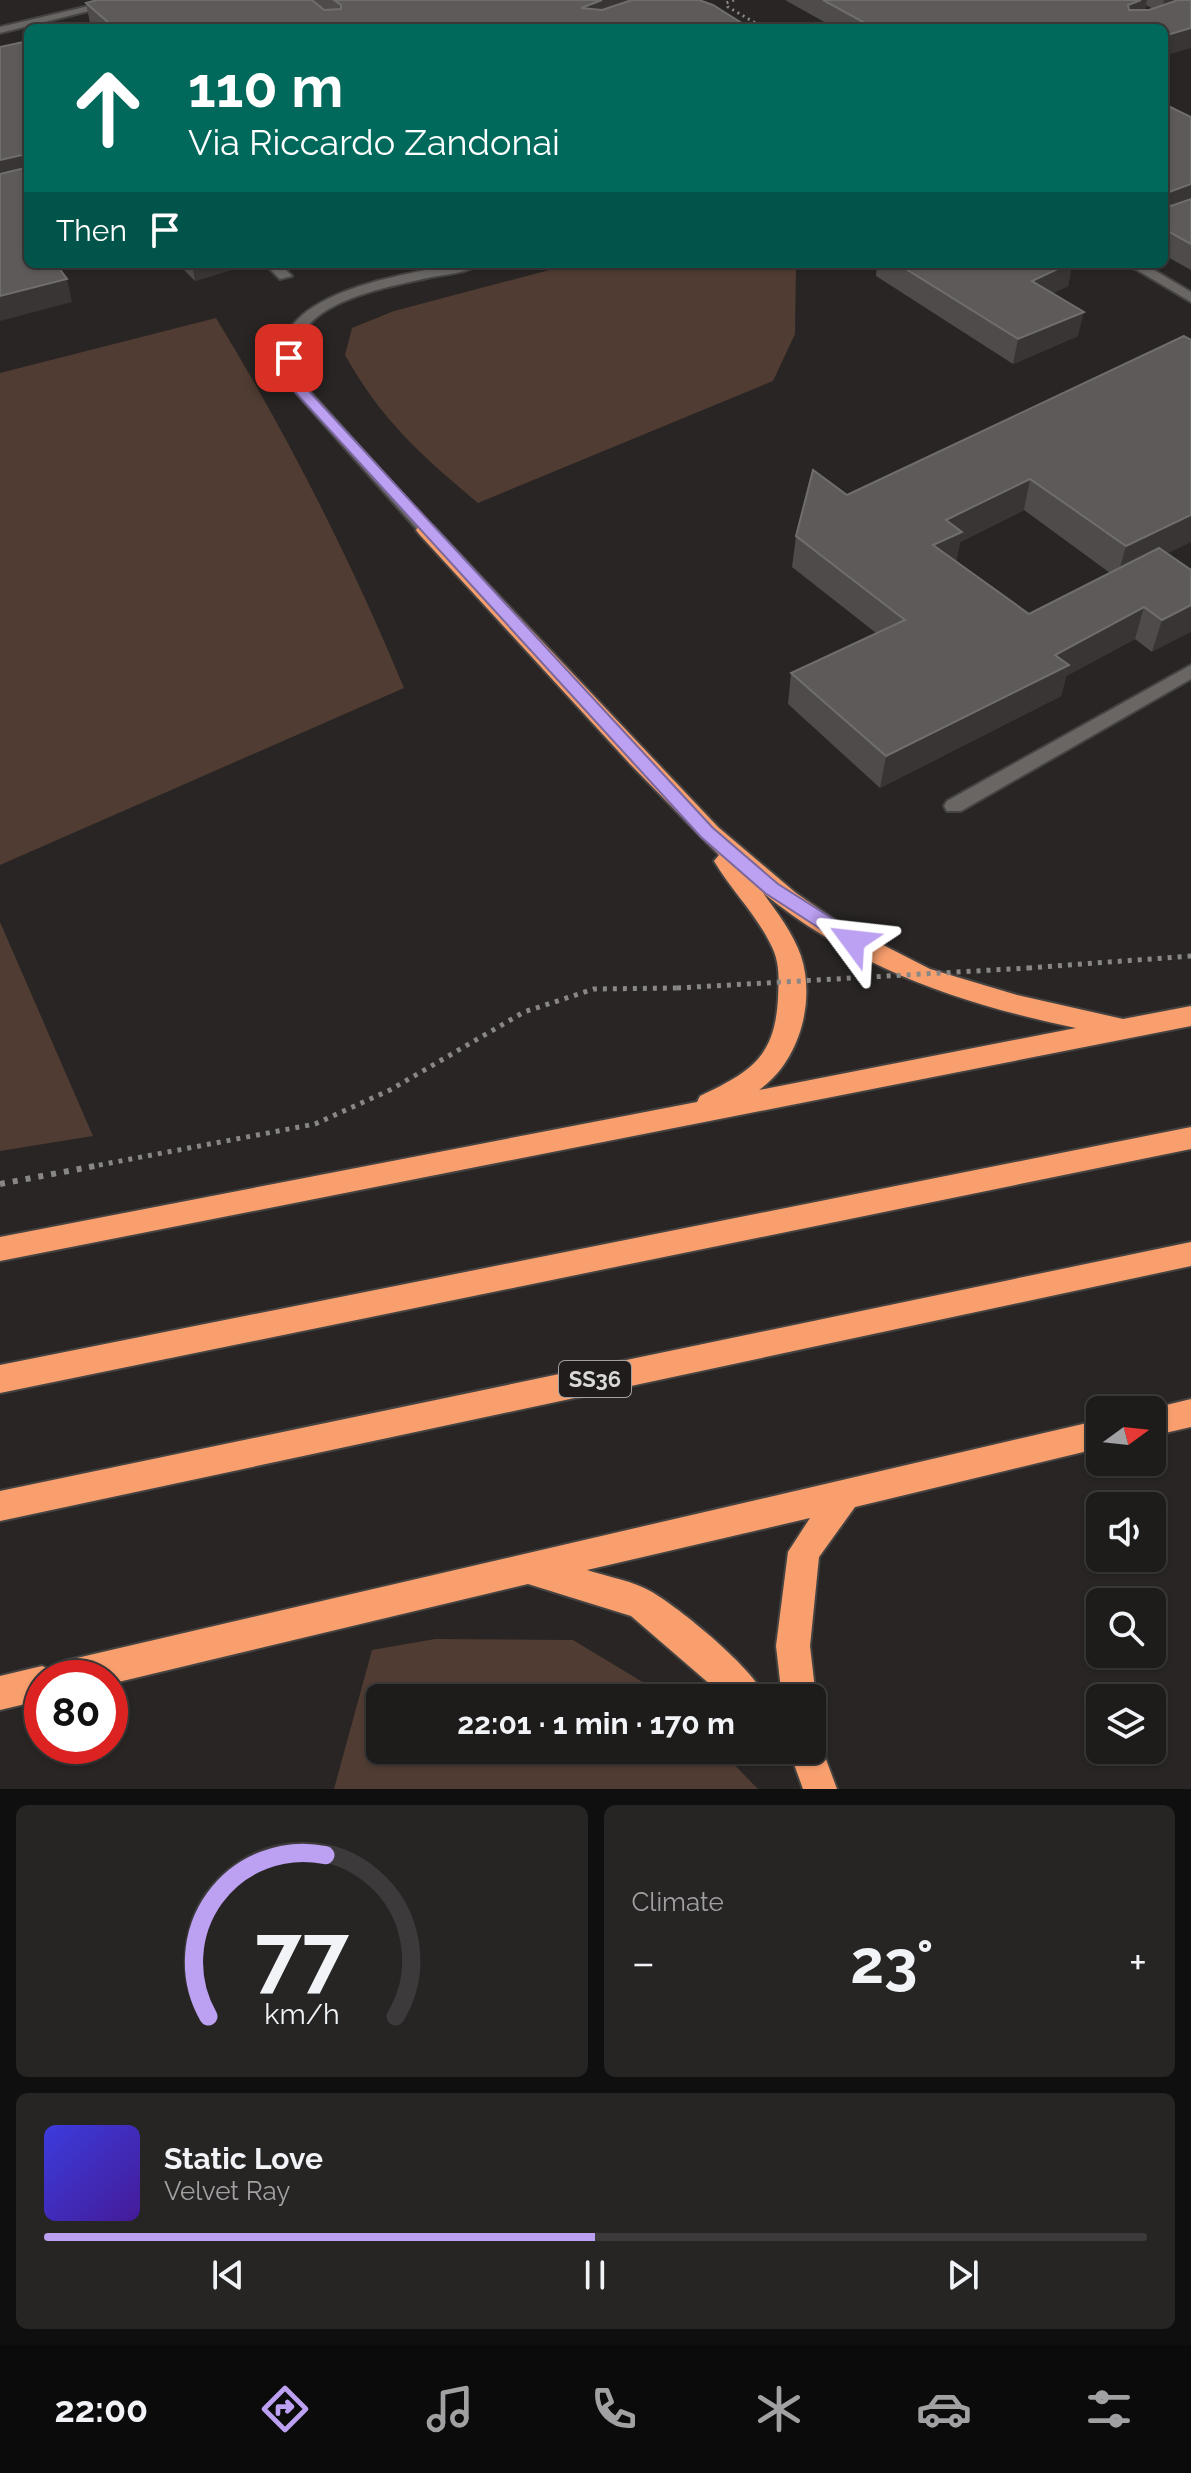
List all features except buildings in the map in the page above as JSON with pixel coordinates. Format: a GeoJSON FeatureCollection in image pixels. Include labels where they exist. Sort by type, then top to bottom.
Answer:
{"type":"FeatureCollection","features":[{"type":"Feature","properties":{"kind":"highway"},"geometry":{"type":"LineString","coordinates":[[426,530],[707,832],[771,889],[831,930],[920,975],[1027,1008],[1125,1028]]}},
{"type":"Feature","properties":{"kind":"highway"},"geometry":{"type":"LineString","coordinates":[[675,1120],[748,1085],[773,1064],[791,1030],[791,964],[778,937],[707,832]]}},
{"type":"Feature","properties":{"kind":"highway"},"geometry":{"type":"LineString","coordinates":[[0,1249],[675,1120],[1191,1016]]}},
{"type":"Feature","properties":{"kind":"highway"},"geometry":{"type":"LineString","coordinates":[[0,1379],[1191,1138]]}},
{"type":"Feature","properties":{"kind":"highway","name":"SS36"},"geometry":{"type":"LineString","coordinates":[[0,1506],[1191,1254]]}},
{"type":"Feature","properties":{"kind":"highway"},"geometry":{"type":"LineString","coordinates":[[1166,1419],[1191,1413]]}},
{"type":"Feature","properties":{"kind":"highway"},"geometry":{"type":"LineString","coordinates":[[128,1663],[1086,1437]]}},
{"type":"Feature","properties":{"kind":"highway"},"geometry":{"type":"LineString","coordinates":[[797,1684],[793,1646],[804,1552],[847,1492]]}},
{"type":"Feature","properties":{"kind":"highway"},"geometry":{"type":"LineString","coordinates":[[524,1567],[640,1603],[718,1666],[735,1684]]}},
{"type":"Feature","properties":{"kind":"highway"},"geometry":{"type":"LineString","coordinates":[[0,1693],[24,1687]]}},
{"type":"Feature","properties":{"kind":"highway"},"geometry":{"type":"LineString","coordinates":[[809,1764],[820,1789]]}},
{"type":"Feature","properties":{"kind":"street"},"geometry":{"type":"LineString","coordinates":[[26,24],[128,0]]}},
{"type":"Feature","properties":{"kind":"street"},"geometry":{"type":"LineString","coordinates":[[0,30],[24,24]]}},
{"type":"Feature","properties":{"kind":"street"},"geometry":{"type":"LineString","coordinates":[[276,268],[285,276]]}},
{"type":"Feature","properties":{"kind":"street"},"geometry":{"type":"LineString","coordinates":[[426,530],[301,390],[291,373],[290,343],[294,331],[319,310],[375,289],[456,268]]}},
{"type":"Feature","properties":{"kind":"street"},"geometry":{"type":"LineString","coordinates":[[1141,268],[1191,298]]}},
{"type":"Feature","properties":{"kind":"street"},"geometry":{"type":"LineString","coordinates":[[954,806],[1191,671]]}},
{"type":"Feature","properties":{"kind":"path"},"geometry":{"type":"LineString","coordinates":[[734,0],[726,3],[728,7],[757,24]]}},
{"type":"Feature","properties":{"kind":"path"},"geometry":{"type":"LineString","coordinates":[[0,1184],[315,1124],[390,1090],[524,1012],[594,989],[677,988],[1191,956]]}},
{"type":"Feature","properties":{"kind":"shaded area"},"geometry":{"type":"Polygon","coordinates":[[[557,268],[796,268],[795,334],[773,381],[478,503],[404,436],[373,399],[345,355],[352,328],[394,311],[557,268]]]}},
{"type":"Feature","properties":{"kind":"shaded area"},"geometry":{"type":"Polygon","coordinates":[[[216,318],[317,499],[404,688],[0,865],[0,373],[216,318]]]}},
{"type":"Feature","properties":{"kind":"shaded area"},"geometry":{"type":"Polygon","coordinates":[[[0,922],[93,1136],[0,1151],[0,922]]]}},
{"type":"Feature","properties":{"kind":"shaded area"},"geometry":{"type":"Polygon","coordinates":[[[435,1639],[573,1640],[646,1684],[366,1684],[366,1764],[734,1764],[758,1789],[334,1789],[372,1650],[435,1639]]]}},
{"type":"Feature","properties":{"kind":"route"},"geometry":{"type":"LineString","coordinates":[[289,358],[291,373],[301,390],[426,530],[707,832],[771,889],[831,930],[853,941]]}}]}
